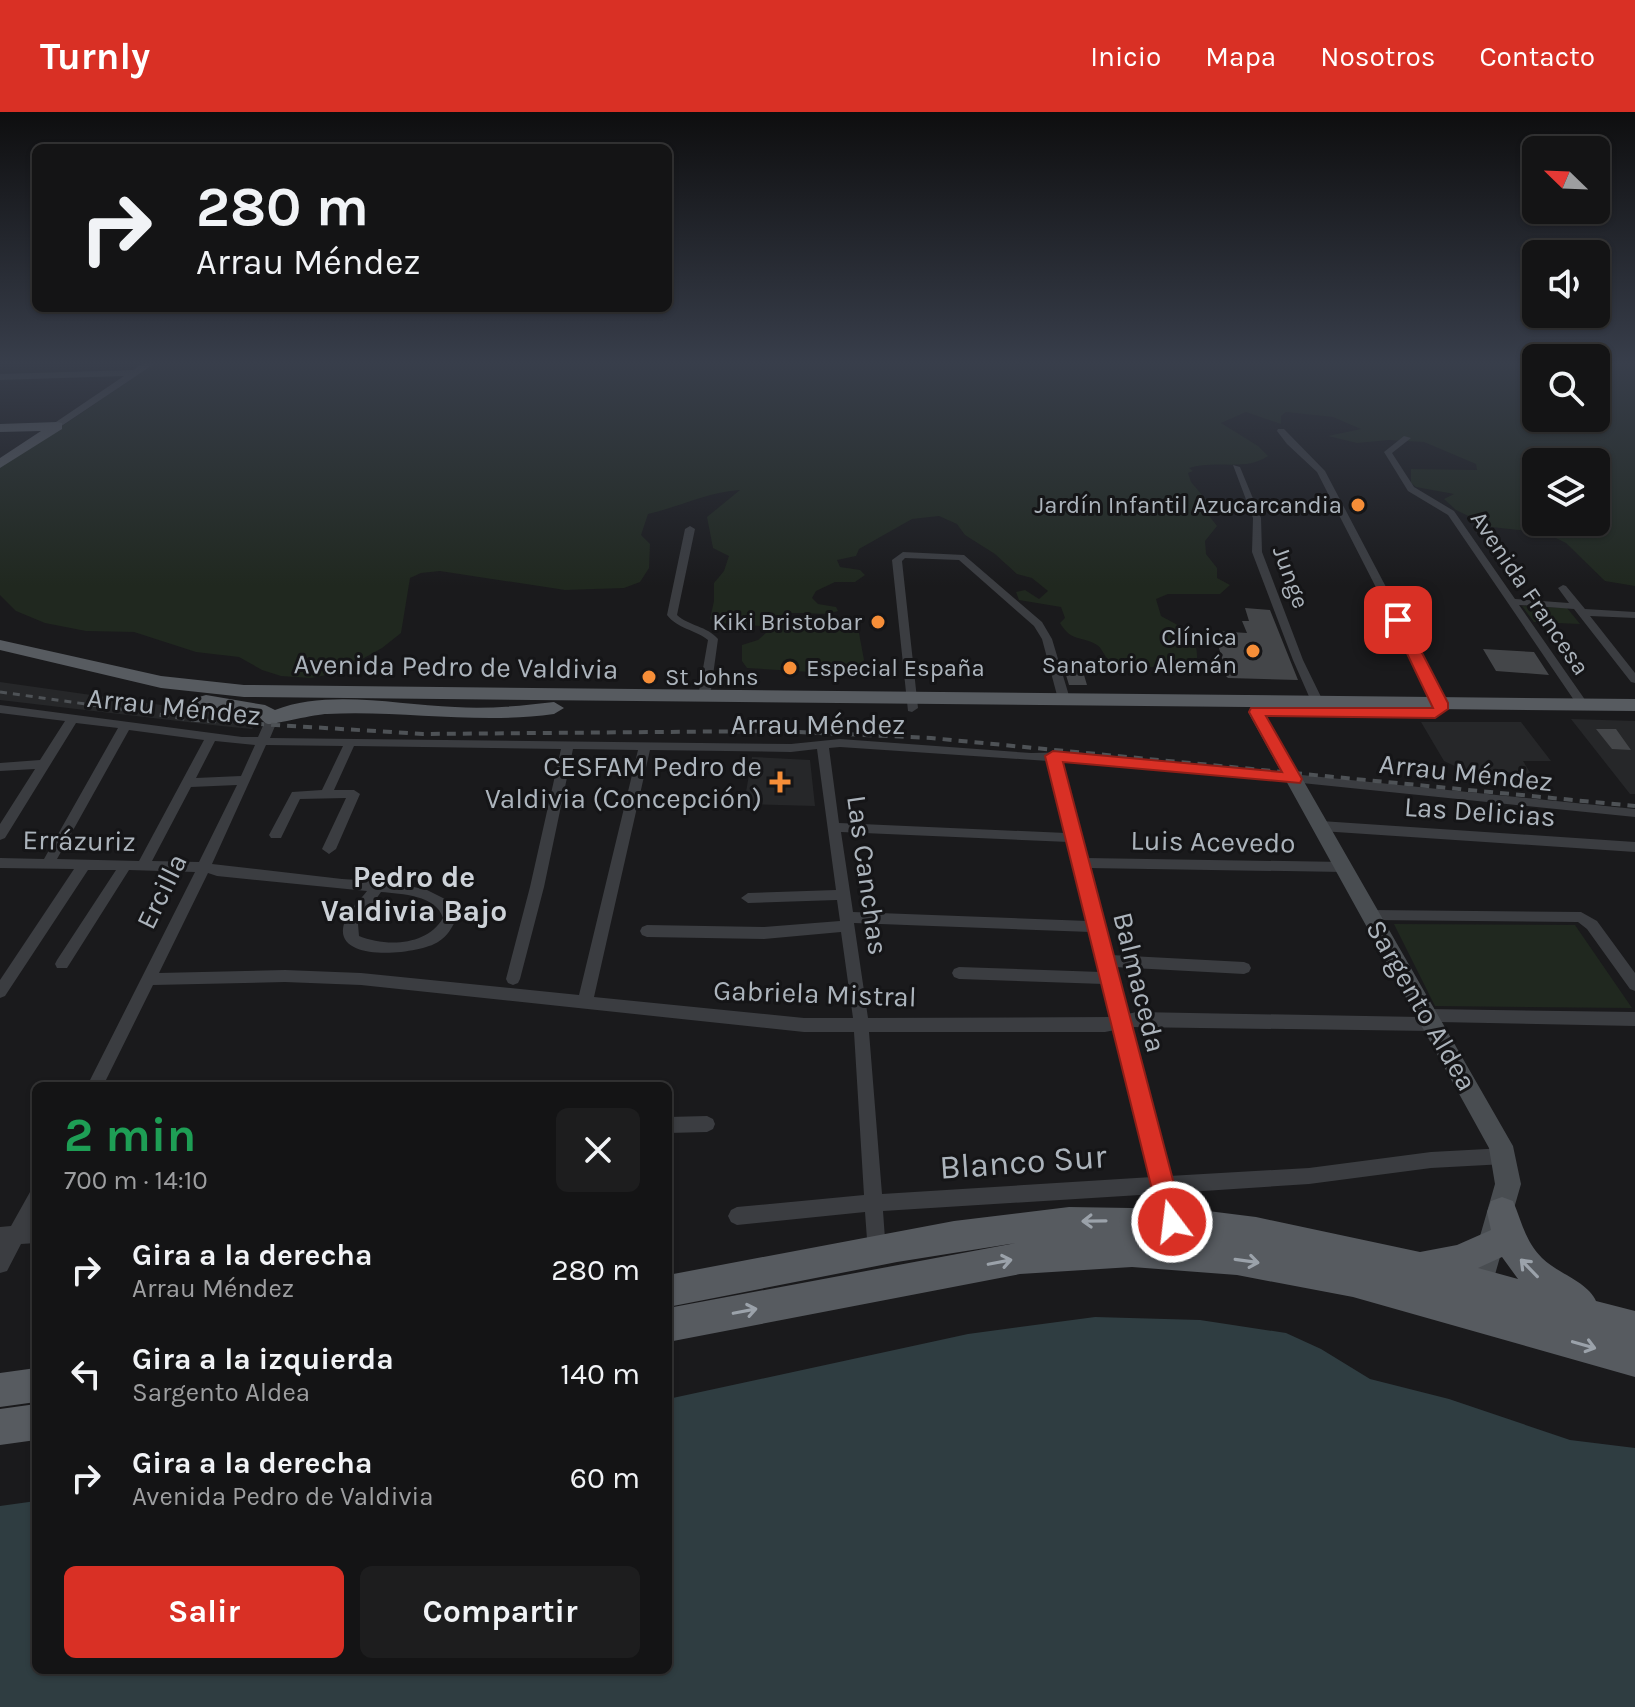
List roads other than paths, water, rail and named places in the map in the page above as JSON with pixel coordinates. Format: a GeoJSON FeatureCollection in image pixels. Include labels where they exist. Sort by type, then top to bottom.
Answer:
{"type":"FeatureCollection","features":[{"type":"Feature","properties":{"kind":"main road"},"geometry":{"type":"LineString","coordinates":[[0,464],[41,436]]}},
{"type":"Feature","properties":{"kind":"main road","name":"Avenida Pedro de Valdivia"},"geometry":{"type":"LineString","coordinates":[[0,645],[161,682],[204,688],[306,693],[584,703],[1254,705]]}},
{"type":"Feature","properties":{"kind":"main road","name":"Avenida Pedro de Valdivia"},"geometry":{"type":"LineString","coordinates":[[0,653],[181,692],[231,697],[386,702],[704,697],[912,703],[1064,699],[1325,707],[1579,710],[1635,705]]}},
{"type":"Feature","properties":{"kind":"main road"},"geometry":{"type":"LineString","coordinates":[[181,692],[218,704],[265,711],[272,719],[290,711],[330,708],[496,714],[584,703]]}},
{"type":"Feature","properties":{"kind":"main road"},"geometry":{"type":"LineString","coordinates":[[496,714],[518,699]]}},
{"type":"Feature","properties":{"kind":"main road"},"geometry":{"type":"LineString","coordinates":[[386,702],[453,714]]}},
{"type":"Feature","properties":{"kind":"main road","name":"Avenida Pedro de Valdivia"},"geometry":{"type":"LineString","coordinates":[[1579,710],[1635,716]]}},
{"type":"Feature","properties":{"kind":"main road"},"geometry":{"type":"LineString","coordinates":[[1502,1212],[1511,1246],[1529,1270],[1561,1293],[1627,1326]]}},
{"type":"Feature","properties":{"kind":"main road"},"geometry":{"type":"LineString","coordinates":[[672,1290],[1045,1224],[1172,1222],[1269,1236],[1411,1267],[1481,1300],[1635,1360]]}},
{"type":"Feature","properties":{"kind":"main road"},"geometry":{"type":"LineString","coordinates":[[1411,1267],[1458,1261],[1491,1246]]}},
{"type":"Feature","properties":{"kind":"main road"},"geometry":{"type":"LineString","coordinates":[[672,1324],[1020,1258],[1132,1251],[1203,1255],[1297,1269],[1627,1326]]}},
{"type":"Feature","properties":{"kind":"main road"},"geometry":{"type":"LineString","coordinates":[[0,1390],[32,1386]]}},
{"type":"Feature","properties":{"kind":"main road"},"geometry":{"type":"LineString","coordinates":[[0,1427],[32,1423]]}},
{"type":"Feature","properties":{"kind":"street"},"geometry":{"type":"LineString","coordinates":[[1285,436],[1308,454],[1321,471],[1438,708]]}},
{"type":"Feature","properties":{"kind":"street","name":"Avenida Francesa"},"geometry":{"type":"LineString","coordinates":[[1405,443],[1388,452],[1409,487],[1451,513],[1512,602],[1579,710]]}},
{"type":"Feature","properties":{"kind":"street","name":"Junge"},"geometry":{"type":"LineString","coordinates":[[1236,467],[1257,518],[1257,552],[1298,660],[1325,707]]}},
{"type":"Feature","properties":{"kind":"street"},"geometry":{"type":"LineString","coordinates":[[690,529],[672,615],[679,623],[703,630],[713,639],[704,697]]}},
{"type":"Feature","properties":{"kind":"street"},"geometry":{"type":"LineString","coordinates":[[912,703],[899,556],[959,556],[1043,628],[1064,699]]}},
{"type":"Feature","properties":{"kind":"street"},"geometry":{"type":"LineString","coordinates":[[1563,588],[1635,680]]}},
{"type":"Feature","properties":{"kind":"street"},"geometry":{"type":"LineString","coordinates":[[1512,602],[1635,615]]}},
{"type":"Feature","properties":{"kind":"street","name":"Sargento Aldea"},"geometry":{"type":"LineString","coordinates":[[1254,705],[1505,1156],[1508,1184],[1491,1246],[1481,1300]]}},
{"type":"Feature","properties":{"kind":"street","name":"Arrau Méndez"},"geometry":{"type":"LineString","coordinates":[[0,709],[211,738],[264,741],[791,748],[853,743],[1031,757],[1053,756],[1635,813]]}},
{"type":"Feature","properties":{"kind":"street"},"geometry":{"type":"LineString","coordinates":[[0,835],[72,719]]}},
{"type":"Feature","properties":{"kind":"street","name":"Ercilla"},"geometry":{"type":"LineString","coordinates":[[97,1082],[205,867],[272,719]]}},
{"type":"Feature","properties":{"kind":"street"},"geometry":{"type":"LineString","coordinates":[[48,863],[125,727]]}},
{"type":"Feature","properties":{"kind":"street"},"geometry":{"type":"LineString","coordinates":[[143,865],[211,738]]}},
{"type":"Feature","properties":{"kind":"street"},"geometry":{"type":"LineString","coordinates":[[326,794],[350,743]]}},
{"type":"Feature","properties":{"kind":"street","name":"Las Canchas"},"geometry":{"type":"LineString","coordinates":[[822,744],[861,1022],[877,1253]]}},
{"type":"Feature","properties":{"kind":"street"},"geometry":{"type":"LineString","coordinates":[[513,979],[568,746]]}},
{"type":"Feature","properties":{"kind":"street"},"geometry":{"type":"LineString","coordinates":[[585,1003],[645,747]]}},
{"type":"Feature","properties":{"kind":"street","name":"Balmaceda"},"geometry":{"type":"LineString","coordinates":[[1053,756],[1172,1222]]}},
{"type":"Feature","properties":{"kind":"street"},"geometry":{"type":"LineString","coordinates":[[0,767],[44,764]]}},
{"type":"Feature","properties":{"kind":"street"},"geometry":{"type":"LineString","coordinates":[[186,783],[246,780]]}},
{"type":"Feature","properties":{"kind":"street"},"geometry":{"type":"LineString","coordinates":[[276,835],[296,795],[354,794],[329,849]]}},
{"type":"Feature","properties":{"kind":"street","name":"Las Delicias"},"geometry":{"type":"LineString","coordinates":[[1321,826],[1635,847]]}},
{"type":"Feature","properties":{"kind":"street"},"geometry":{"type":"LineString","coordinates":[[834,827],[1074,838]]}},
{"type":"Feature","properties":{"kind":"street","name":"Errázuriz"},"geometry":{"type":"LineString","coordinates":[[0,863],[205,867],[217,871],[346,884],[379,884],[441,902],[450,913],[445,929],[436,938],[414,945],[362,943],[352,939],[351,923],[379,884]]}},
{"type":"Feature","properties":{"kind":"street","name":"Luis Acevedo"},"geometry":{"type":"LineString","coordinates":[[1080,863],[1344,867]]}},
{"type":"Feature","properties":{"kind":"street"},"geometry":{"type":"LineString","coordinates":[[0,992],[85,864]]}},
{"type":"Feature","properties":{"kind":"street"},"geometry":{"type":"LineString","coordinates":[[62,964],[126,865]]}},
{"type":"Feature","properties":{"kind":"street"},"geometry":{"type":"LineString","coordinates":[[748,898],[843,895]]}},
{"type":"Feature","properties":{"kind":"street"},"geometry":{"type":"LineString","coordinates":[[1371,915],[1581,917],[1592,925],[1635,985]]}},
{"type":"Feature","properties":{"kind":"street"},"geometry":{"type":"LineString","coordinates":[[647,931],[752,933],[847,922],[1097,927]]}},
{"type":"Feature","properties":{"kind":"street"},"geometry":{"type":"LineString","coordinates":[[1106,961],[1244,968]]}},
{"type":"Feature","properties":{"kind":"street"},"geometry":{"type":"LineString","coordinates":[[959,973],[1110,978]]}},
{"type":"Feature","properties":{"kind":"street","name":"Gabriela Mistral"},"geometry":{"type":"LineString","coordinates":[[150,979],[239,976],[361,979],[772,1023],[1105,1025],[1137,1019],[1635,1019]]}},
{"type":"Feature","properties":{"kind":"street"},"geometry":{"type":"LineString","coordinates":[[672,1125],[707,1124]]}},
{"type":"Feature","properties":{"kind":"street","name":"Blanco Sur"},"geometry":{"type":"LineString","coordinates":[[737,1216],[873,1203],[1309,1176],[1431,1160],[1505,1156]]}},
{"type":"Feature","properties":{"kind":"street"},"geometry":{"type":"LineString","coordinates":[[0,1264],[8,1236],[32,1203]]}},
{"type":"Feature","properties":{"kind":"street"},"geometry":{"type":"LineString","coordinates":[[8,1236],[32,1234]]}},
{"type":"Feature","properties":{"kind":"railway"},"geometry":{"type":"LineString","coordinates":[[0,692],[131,710]]}},
{"type":"Feature","properties":{"kind":"railway"},"geometry":{"type":"LineString","coordinates":[[131,710],[142,712]]}},
{"type":"Feature","properties":{"kind":"railway"},"geometry":{"type":"LineString","coordinates":[[131,710],[195,720],[423,734],[775,731],[931,738],[1635,806]]}},
{"type":"Feature","properties":{"kind":"place","name":"Jardín Infantil Azucarcandia"},"geometry":{"type":"Point","coordinates":[1358,505]}},
{"type":"Feature","properties":{"kind":"place","name":"Kiki Bristobar"},"geometry":{"type":"Point","coordinates":[878,622]}},
{"type":"Feature","properties":{"kind":"place","name":"Clínica Sanatorio Alemán"},"geometry":{"type":"Point","coordinates":[1253,651]}},
{"type":"Feature","properties":{"kind":"place","name":"Especial España"},"geometry":{"type":"Point","coordinates":[790,668]}},
{"type":"Feature","properties":{"kind":"place","name":"St Johns"},"geometry":{"type":"Point","coordinates":[649,677]}},
{"type":"Feature","properties":{"kind":"place","name":"CESFAM Pedro de Valdivia (Concepción)"},"geometry":{"type":"Point","coordinates":[780,782]}},
{"type":"Feature","properties":{"kind":"district","name":"Pedro de Valdivia Bajo"},"geometry":{"type":"Point","coordinates":[414,894]}}]}
